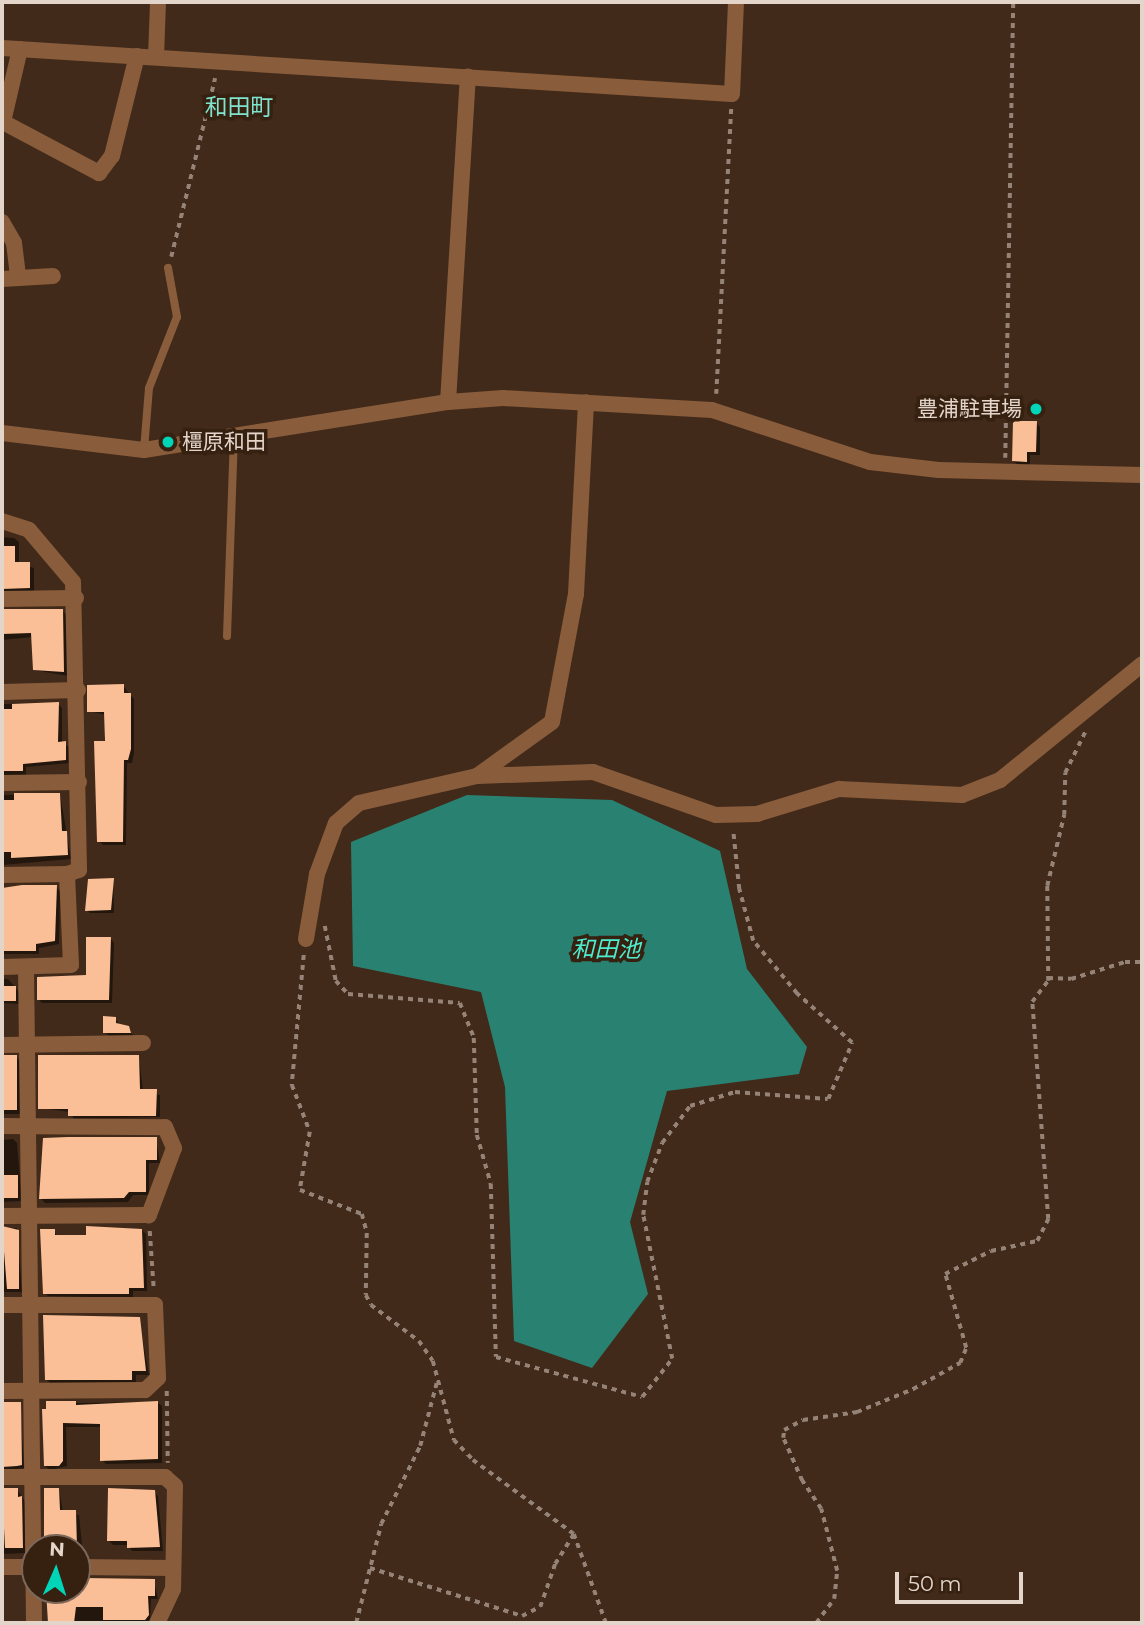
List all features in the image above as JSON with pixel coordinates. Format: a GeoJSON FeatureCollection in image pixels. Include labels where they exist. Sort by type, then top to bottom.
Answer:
{"type":"FeatureCollection","features":[{"type":"Feature","properties":{"kind":"street"},"geometry":{"type":"LineString","coordinates":[[156,57],[158,2]]}},
{"type":"Feature","properties":{"kind":"street"},"geometry":{"type":"LineString","coordinates":[[2,48],[219,59],[732,94],[736,2]]}},
{"type":"Feature","properties":{"kind":"street"},"geometry":{"type":"LineString","coordinates":[[20,49],[3,122],[99,173],[112,156],[137,56]]}},
{"type":"Feature","properties":{"kind":"street"},"geometry":{"type":"LineString","coordinates":[[448,402],[468,77]]}},
{"type":"Feature","properties":{"kind":"street"},"geometry":{"type":"LineString","coordinates":[[2,222],[14,243],[19,278]]}},
{"type":"Feature","properties":{"kind":"street"},"geometry":{"type":"LineString","coordinates":[[2,279],[53,275]]}},
{"type":"Feature","properties":{"kind":"street"},"geometry":{"type":"LineString","coordinates":[[2,433],[144,450],[234,438],[448,402],[503,398],[712,410],[870,462],[1007,474],[1142,475]]}},
{"type":"Feature","properties":{"kind":"street"},"geometry":{"type":"LineString","coordinates":[[477,776],[552,722],[576,594],[586,402]]}},
{"type":"Feature","properties":{"kind":"street"},"geometry":{"type":"LineString","coordinates":[[2,521],[29,530],[73,582],[76,598],[79,782],[79,870],[67,874],[2,875]]}},
{"type":"Feature","properties":{"kind":"street"},"geometry":{"type":"LineString","coordinates":[[2,599],[76,598]]}},
{"type":"Feature","properties":{"kind":"street"},"geometry":{"type":"LineString","coordinates":[[306,939],[317,874],[336,822],[359,803],[477,776],[593,772],[716,815],[758,814],[839,789],[962,794],[1000,780],[1142,664]]}},
{"type":"Feature","properties":{"kind":"street"},"geometry":{"type":"LineString","coordinates":[[2,692],[78,690]]}},
{"type":"Feature","properties":{"kind":"street"},"geometry":{"type":"LineString","coordinates":[[2,783],[79,782]]}},
{"type":"Feature","properties":{"kind":"street"},"geometry":{"type":"LineString","coordinates":[[2,967],[71,965],[67,874]]}},
{"type":"Feature","properties":{"kind":"street"},"geometry":{"type":"LineString","coordinates":[[26,967],[33,1534]]}},
{"type":"Feature","properties":{"kind":"street"},"geometry":{"type":"LineString","coordinates":[[2,1045],[143,1043]]}},
{"type":"Feature","properties":{"kind":"street"},"geometry":{"type":"LineString","coordinates":[[2,1126],[165,1127],[174,1148],[149,1215],[2,1216]]}},
{"type":"Feature","properties":{"kind":"street"},"geometry":{"type":"LineString","coordinates":[[2,1305],[155,1305],[158,1378],[145,1390],[2,1391]]}},
{"type":"Feature","properties":{"kind":"street"},"geometry":{"type":"LineString","coordinates":[[2,1477],[165,1477],[175,1486],[173,1589],[157,1623]]}},
{"type":"Feature","properties":{"kind":"street"},"geometry":{"type":"LineString","coordinates":[[2,1567],[21,1567]]}},
{"type":"Feature","properties":{"kind":"street"},"geometry":{"type":"LineString","coordinates":[[91,1567],[173,1568]]}},
{"type":"Feature","properties":{"kind":"street"},"geometry":{"type":"LineString","coordinates":[[34,1604],[34,1623]]}},
{"type":"Feature","properties":{"kind":"lane"},"geometry":{"type":"LineString","coordinates":[[144,450],[149,388],[177,317],[168,268]]}},
{"type":"Feature","properties":{"kind":"lane"},"geometry":{"type":"LineString","coordinates":[[227,636],[234,438]]}},
{"type":"Feature","properties":{"kind":"path"},"geometry":{"type":"LineString","coordinates":[[1007,474],[1003,449],[1013,2]]}},
{"type":"Feature","properties":{"kind":"path"},"geometry":{"type":"LineString","coordinates":[[168,268],[219,59]]}},
{"type":"Feature","properties":{"kind":"path"},"geometry":{"type":"LineString","coordinates":[[712,410],[732,94]]}},
{"type":"Feature","properties":{"kind":"path"},"geometry":{"type":"LineString","coordinates":[[816,1623],[834,1599],[837,1571],[821,1508],[802,1481],[783,1430],[803,1420],[857,1412],[913,1389],[960,1363],[966,1348],[945,1275],[991,1251],[1037,1241],[1048,1219],[1032,1002],[1048,978],[1046,886],[1064,815],[1065,773],[1086,729]]}},
{"type":"Feature","properties":{"kind":"path"},"geometry":{"type":"LineString","coordinates":[[324,918],[336,981],[348,994],[460,1003],[474,1038],[477,1135],[491,1184],[496,1357],[642,1398],[673,1359],[643,1216],[647,1182],[662,1143],[691,1106],[735,1092],[828,1099],[852,1043],[797,994],[752,941],[739,889],[731,815]]}},
{"type":"Feature","properties":{"kind":"path"},"geometry":{"type":"LineString","coordinates":[[306,939],[292,1085],[310,1132],[300,1190],[362,1214],[367,1233],[366,1295],[383,1315],[419,1341],[433,1361],[454,1440],[473,1460],[574,1534],[606,1623]]}},
{"type":"Feature","properties":{"kind":"path"},"geometry":{"type":"LineString","coordinates":[[1048,978],[1071,979],[1125,962],[1142,962]]}},
{"type":"Feature","properties":{"kind":"path"},"geometry":{"type":"LineString","coordinates":[[149,1215],[155,1305]]}},
{"type":"Feature","properties":{"kind":"path"},"geometry":{"type":"LineString","coordinates":[[158,1378],[167,1387],[165,1477]]}},
{"type":"Feature","properties":{"kind":"path"},"geometry":{"type":"LineString","coordinates":[[356,1623],[381,1524],[420,1446],[438,1379]]}},
{"type":"Feature","properties":{"kind":"path"},"geometry":{"type":"LineString","coordinates":[[370,1568],[522,1616],[540,1607],[555,1564],[574,1534]]}},
{"type":"Feature","properties":{"kind":"water","name":"和田池"},"geometry":{"type":"Polygon","coordinates":[[[467,795],[612,800],[720,851],[747,969],[807,1047],[799,1074],[667,1091],[630,1222],[648,1294],[592,1368],[514,1341],[505,1087],[481,992],[353,966],[351,842],[467,795]]]}},
{"type":"Feature","properties":{"kind":"building"},"geometry":{"type":"Polygon","coordinates":[[[1013,421],[1037,421],[1036,452],[1027,452],[1027,462],[1012,461],[1013,421]]]}},
{"type":"Feature","properties":{"kind":"building"},"geometry":{"type":"Polygon","coordinates":[[[2,546],[15,546],[15,562],[30,562],[30,588],[2,589],[2,546]]]}},
{"type":"Feature","properties":{"kind":"building"},"geometry":{"type":"Polygon","coordinates":[[[2,609],[63,609],[64,672],[33,670],[31,633],[2,634],[2,609]]]}},
{"type":"Feature","properties":{"kind":"building"},"geometry":{"type":"Polygon","coordinates":[[[124,684],[124,693],[131,693],[131,749],[128,760],[124,760],[123,842],[97,842],[94,741],[105,741],[104,712],[87,712],[87,685],[124,684]]]}},
{"type":"Feature","properties":{"kind":"building"},"geometry":{"type":"Polygon","coordinates":[[[59,702],[58,742],[66,741],[66,760],[23,764],[23,771],[2,771],[2,709],[12,709],[12,704],[59,702]]]}},
{"type":"Feature","properties":{"kind":"building"},"geometry":{"type":"Polygon","coordinates":[[[14,793],[60,793],[62,831],[67,831],[68,855],[11,858],[11,852],[2,852],[2,800],[14,800],[14,793]]]}},
{"type":"Feature","properties":{"kind":"building"},"geometry":{"type":"Polygon","coordinates":[[[114,878],[111,910],[85,911],[88,879],[114,878]]]}},
{"type":"Feature","properties":{"kind":"building"},"geometry":{"type":"Polygon","coordinates":[[[57,885],[55,941],[36,944],[36,951],[2,951],[2,888],[57,885]]]}},
{"type":"Feature","properties":{"kind":"building"},"geometry":{"type":"Polygon","coordinates":[[[86,937],[111,937],[109,1000],[37,1000],[37,977],[86,975],[86,937]]]}},
{"type":"Feature","properties":{"kind":"building"},"geometry":{"type":"Polygon","coordinates":[[[2,986],[16,986],[16,1001],[2,1001],[2,986]]]}},
{"type":"Feature","properties":{"kind":"building"},"geometry":{"type":"Polygon","coordinates":[[[103,1016],[116,1017],[116,1023],[129,1026],[131,1033],[103,1033],[103,1016]]]}},
{"type":"Feature","properties":{"kind":"building"},"geometry":{"type":"Polygon","coordinates":[[[2,1055],[17,1055],[17,1110],[3,1110],[2,1055]]]}},
{"type":"Feature","properties":{"kind":"building"},"geometry":{"type":"Polygon","coordinates":[[[38,1055],[139,1055],[140,1089],[157,1089],[156,1116],[68,1116],[68,1109],[38,1109],[38,1055]]]}},
{"type":"Feature","properties":{"kind":"building"},"geometry":{"type":"Polygon","coordinates":[[[157,1137],[157,1160],[146,1160],[146,1192],[129,1192],[124,1198],[39,1199],[43,1138],[157,1137]]]}},
{"type":"Feature","properties":{"kind":"building"},"geometry":{"type":"Polygon","coordinates":[[[2,1175],[18,1175],[18,1198],[2,1198],[2,1175]]]}},
{"type":"Feature","properties":{"kind":"building"},"geometry":{"type":"Polygon","coordinates":[[[2,1226],[19,1230],[19,1289],[7,1289],[2,1226]]]}},
{"type":"Feature","properties":{"kind":"building"},"geometry":{"type":"Polygon","coordinates":[[[86,1226],[142,1229],[144,1288],[129,1288],[129,1294],[43,1294],[40,1229],[55,1229],[55,1235],[86,1235],[86,1226]]]}},
{"type":"Feature","properties":{"kind":"building"},"geometry":{"type":"Polygon","coordinates":[[[43,1315],[140,1317],[146,1371],[132,1371],[132,1380],[45,1380],[43,1315]]]}},
{"type":"Feature","properties":{"kind":"building"},"geometry":{"type":"Polygon","coordinates":[[[46,1401],[76,1401],[76,1405],[158,1401],[158,1459],[100,1461],[100,1424],[63,1423],[63,1461],[59,1466],[44,1466],[42,1409],[46,1409],[46,1401]]]}},
{"type":"Feature","properties":{"kind":"building"},"geometry":{"type":"Polygon","coordinates":[[[2,1402],[21,1402],[22,1465],[2,1467],[2,1402]]]}},
{"type":"Feature","properties":{"kind":"building"},"geometry":{"type":"Polygon","coordinates":[[[2,1488],[18,1488],[18,1497],[22,1496],[21,1548],[5,1548],[2,1488]]]}},
{"type":"Feature","properties":{"kind":"building"},"geometry":{"type":"Polygon","coordinates":[[[44,1488],[59,1488],[60,1510],[76,1510],[77,1534],[44,1534],[44,1488]]]}},
{"type":"Feature","properties":{"kind":"building"},"geometry":{"type":"Polygon","coordinates":[[[108,1488],[155,1490],[160,1547],[127,1548],[127,1541],[107,1541],[108,1488]]]}},
{"type":"Feature","properties":{"kind":"building"},"geometry":{"type":"Polygon","coordinates":[[[91,1578],[155,1579],[155,1596],[148,1596],[149,1615],[145,1620],[103,1620],[103,1607],[76,1607],[74,1623],[48,1623],[47,1604],[91,1604],[91,1578]]]}},
{"type":"Feature","properties":{"kind":"place","name":"豊浦駐車場"},"geometry":{"type":"Point","coordinates":[1036,409]}},
{"type":"Feature","properties":{"kind":"place","name":"橿原和田"},"geometry":{"type":"Point","coordinates":[168,442]}},
{"type":"Feature","properties":{"kind":"district","name":"和田町"},"geometry":{"type":"Point","coordinates":[239,107]}}]}
